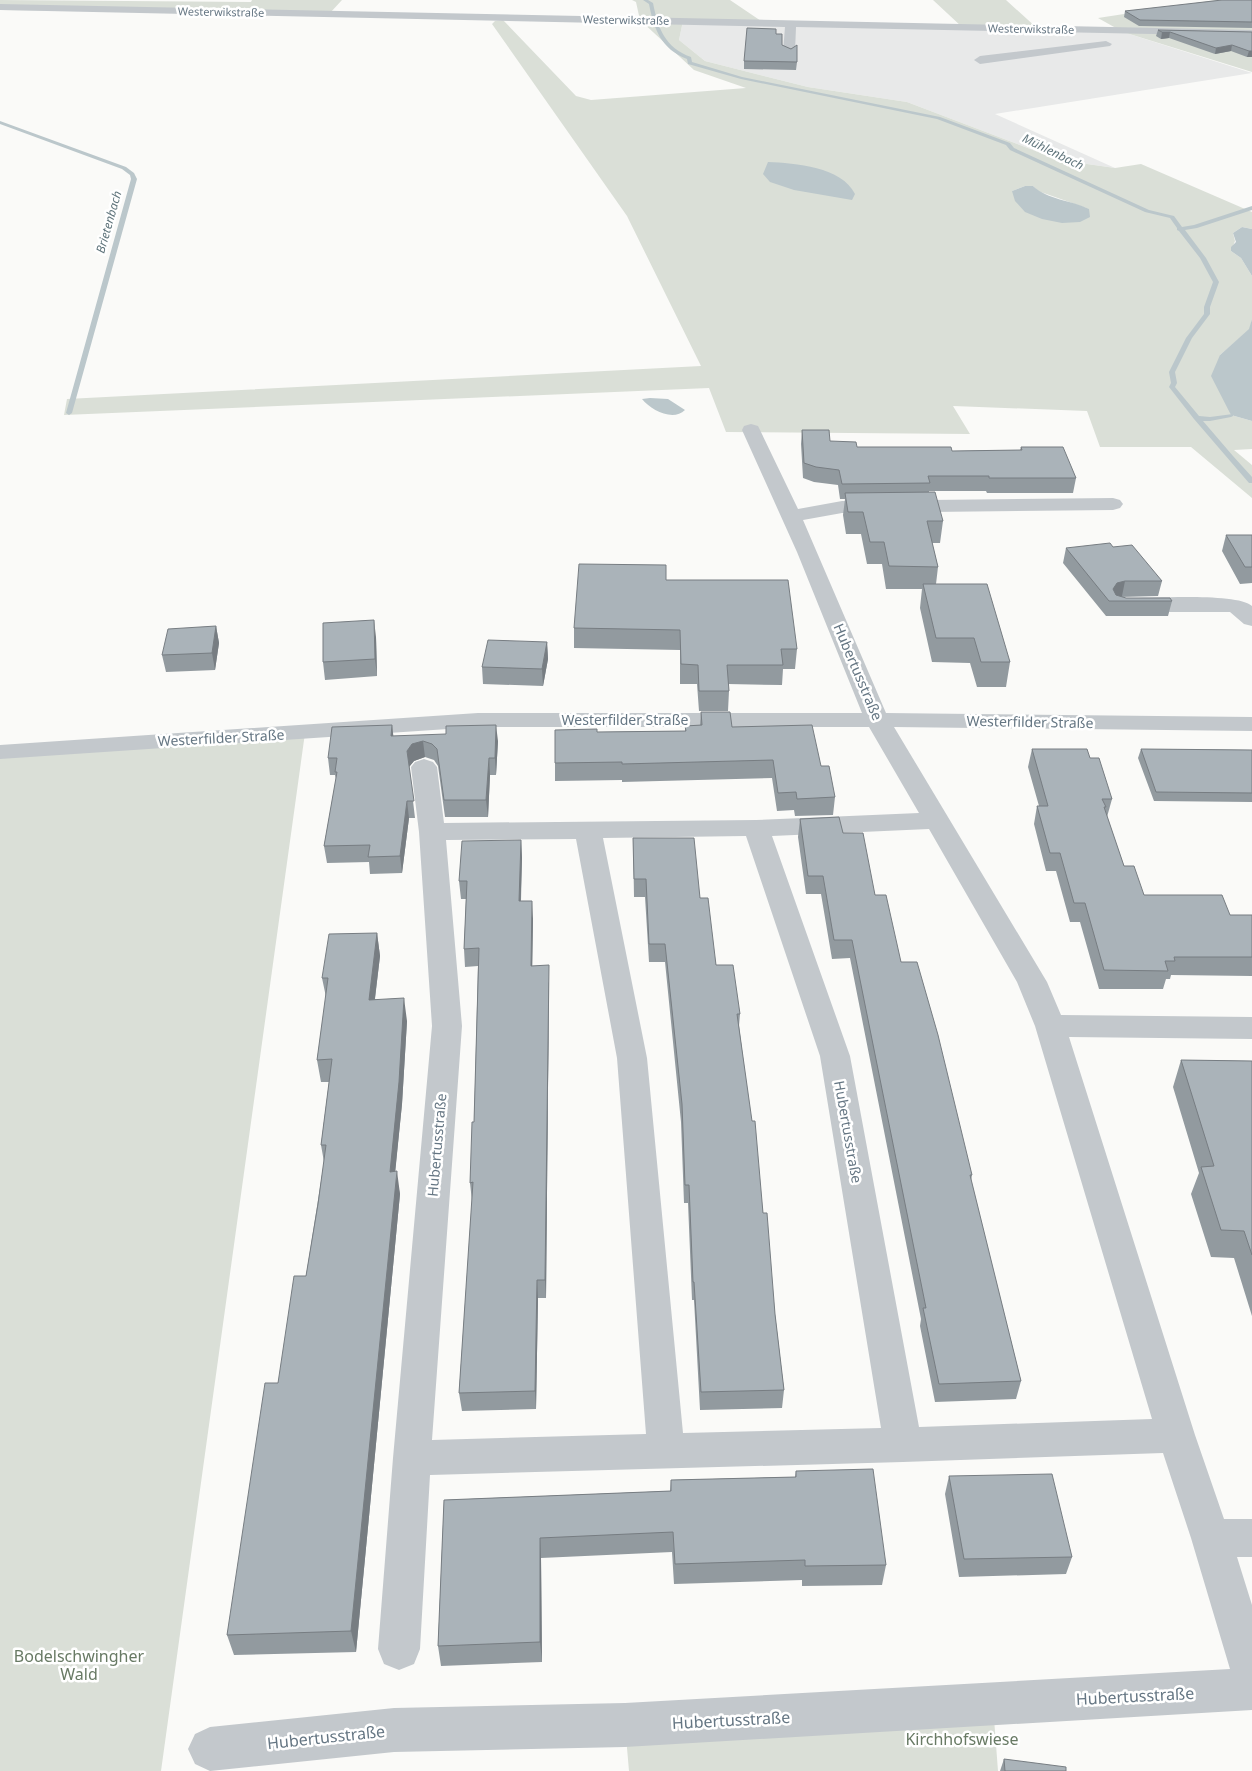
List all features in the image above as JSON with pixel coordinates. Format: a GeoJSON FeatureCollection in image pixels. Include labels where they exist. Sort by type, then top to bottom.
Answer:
{"type":"FeatureCollection","features":[{"type":"Feature","properties":{"kind":"street","name":"Westerwikstraße"},"geometry":{"type":"LineString","coordinates":[[0,7],[1252,33]]}},
{"type":"Feature","properties":{"kind":"street"},"geometry":{"type":"LineString","coordinates":[[478,7],[485,17]]}},
{"type":"Feature","properties":{"kind":"street"},"geometry":{"type":"LineString","coordinates":[[789,52],[791,24]]}},
{"type":"Feature","properties":{"kind":"street"},"geometry":{"type":"LineString","coordinates":[[980,60],[1132,40],[1135,36],[1135,31]]}},
{"type":"Feature","properties":{"kind":"street","name":"Hubertusstraße"},"geometry":{"type":"LineString","coordinates":[[751,430],[808,552],[877,720],[935,821],[1032,982],[1050,1026],[1176,1435],[1211,1538],[1252,1672]]}},
{"type":"Feature","properties":{"kind":"street"},"geometry":{"type":"LineString","coordinates":[[791,516],[842,507],[1113,504]]}},
{"type":"Feature","properties":{"kind":"street"},"geometry":{"type":"LineString","coordinates":[[1122,605],[1232,605],[1241,608],[1252,619]]}},
{"type":"Feature","properties":{"kind":"street","name":"Westerfilder Straße"},"geometry":{"type":"LineString","coordinates":[[0,752],[478,720],[877,720],[1252,724]]}},
{"type":"Feature","properties":{"kind":"street","name":"Hubertusstraße"},"geometry":{"type":"LineString","coordinates":[[400,1649],[412,1458],[447,1026],[432,832],[424,767]]}},
{"type":"Feature","properties":{"kind":"street"},"geometry":{"type":"LineString","coordinates":[[432,832],[756,828],[935,821]]}},
{"type":"Feature","properties":{"kind":"street","name":"Hubertusstraße"},"geometry":{"type":"LineString","coordinates":[[756,828],[835,1056],[903,1445]]}},
{"type":"Feature","properties":{"kind":"street"},"geometry":{"type":"LineString","coordinates":[[588,831],[632,1058],[666,1450]]}},
{"type":"Feature","properties":{"kind":"street"},"geometry":{"type":"LineString","coordinates":[[1050,1026],[1252,1028]]}},
{"type":"Feature","properties":{"kind":"street"},"geometry":{"type":"LineString","coordinates":[[412,1458],[903,1445],[1176,1435]]}},
{"type":"Feature","properties":{"kind":"street"},"geometry":{"type":"LineString","coordinates":[[1211,1538],[1252,1538]]}},
{"type":"Feature","properties":{"kind":"street","name":"Hubertusstraße"},"geometry":{"type":"LineString","coordinates":[[210,1749],[394,1730],[625,1726],[1252,1689]]}},
{"type":"Feature","properties":{"kind":"shaded area"},"geometry":{"type":"Polygon","coordinates":[[[683,21],[1123,32],[1252,73],[995,114],[1115,168],[1059,160],[907,102],[808,87],[705,61],[679,40],[683,21]]]}},
{"type":"Feature","properties":{"kind":"shaded area"},"geometry":{"type":"Polygon","coordinates":[[[768,162],[804,165],[829,172],[849,185],[855,194],[852,200],[794,190],[770,182],[763,174],[768,162]]]}},
{"type":"Feature","properties":{"kind":"shaded area"},"geometry":{"type":"Polygon","coordinates":[[[1025,186],[1033,186],[1053,197],[1089,209],[1090,217],[1080,222],[1062,223],[1042,219],[1025,212],[1015,201],[1012,191],[1025,186]]]}},
{"type":"Feature","properties":{"kind":"shaded area"},"geometry":{"type":"Polygon","coordinates":[[[1242,227],[1252,229],[1252,276],[1241,258],[1231,251],[1231,247],[1236,242],[1233,233],[1242,227]]]}},
{"type":"Feature","properties":{"kind":"shaded area"},"geometry":{"type":"Polygon","coordinates":[[[1252,319],[1252,421],[1231,415],[1211,376],[1220,355],[1249,329],[1252,319]]]}},
{"type":"Feature","properties":{"kind":"shaded area"},"geometry":{"type":"Polygon","coordinates":[[[642,399],[668,399],[685,410],[674,415],[662,413],[642,399]]]}},
{"type":"Feature","properties":{"kind":"green space"},"geometry":{"type":"Polygon","coordinates":[[[0,0],[251,2],[252,0],[342,0],[330,13],[0,10],[0,0]]]}},
{"type":"Feature","properties":{"kind":"green space"},"geometry":{"type":"Polygon","coordinates":[[[632,0],[730,0],[764,23],[683,21],[679,40],[705,61],[808,87],[907,102],[1059,160],[1115,168],[1141,164],[1252,212],[1252,229],[1242,227],[1233,233],[1235,241],[1231,251],[1241,258],[1252,276],[1252,319],[1250,329],[1220,355],[1231,415],[1252,421],[1252,449],[1234,450],[1252,465],[1252,498],[1191,447],[1100,447],[1087,411],[953,406],[970,434],[726,432],[709,388],[64,415],[67,399],[701,366],[627,216],[492,24],[495,21],[503,20],[576,96],[591,100],[746,88],[694,70],[640,20],[636,2],[632,0]],[[1025,186],[1012,191],[1089,209],[1038,191],[1033,186],[1025,186]]]}},
{"type":"Feature","properties":{"kind":"green space"},"geometry":{"type":"Polygon","coordinates":[[[933,0],[1006,0],[1038,29],[962,27],[933,0]]]}},
{"type":"Feature","properties":{"kind":"green space"},"geometry":{"type":"Polygon","coordinates":[[[1215,0],[1252,0],[1252,72],[1123,32],[1098,18],[1215,0]]]}},
{"type":"Feature","properties":{"kind":"green space","name":"Bodelschwingher Wald"},"geometry":{"type":"Polygon","coordinates":[[[305,733],[161,1771],[0,1771],[0,752],[305,733]]]}},
{"type":"Feature","properties":{"kind":"green space","name":"Kirchhofswiese"},"geometry":{"type":"Polygon","coordinates":[[[993,1705],[998,1771],[629,1771],[625,1725],[993,1705]]]}},
{"type":"Feature","properties":{"kind":"building"},"geometry":{"type":"Polygon","coordinates":[[[1222,0],[1252,0],[1252,22],[1140,20],[1125,11],[1222,0]]]}},
{"type":"Feature","properties":{"kind":"building"},"geometry":{"type":"Polygon","coordinates":[[[747,28],[776,29],[776,34],[782,34],[782,45],[791,49],[797,45],[797,62],[744,61],[747,28]]]}},
{"type":"Feature","properties":{"kind":"building"},"geometry":{"type":"Polygon","coordinates":[[[1158,30],[1252,32],[1252,51],[1232,45],[1216,48],[1170,32],[1158,30]]]}},
{"type":"Feature","properties":{"kind":"building"},"geometry":{"type":"Polygon","coordinates":[[[802,430],[829,430],[830,441],[856,442],[857,447],[951,447],[952,451],[1022,450],[1021,447],[1063,447],[1076,478],[928,476],[930,483],[842,484],[839,470],[816,467],[804,463],[802,430]]]}},
{"type":"Feature","properties":{"kind":"building"},"geometry":{"type":"Polygon","coordinates":[[[935,492],[943,521],[927,521],[938,567],[889,566],[884,542],[870,542],[863,512],[848,512],[845,493],[935,492]]]}},
{"type":"Feature","properties":{"kind":"building"},"geometry":{"type":"Polygon","coordinates":[[[1226,535],[1252,535],[1252,567],[1245,567],[1226,535]]]}},
{"type":"Feature","properties":{"kind":"building"},"geometry":{"type":"Polygon","coordinates":[[[1110,543],[1113,547],[1132,545],[1162,581],[1125,581],[1117,583],[1113,589],[1116,595],[1126,598],[1170,598],[1172,601],[1109,601],[1066,548],[1110,543]]]}},
{"type":"Feature","properties":{"kind":"building"},"geometry":{"type":"Polygon","coordinates":[[[579,564],[666,565],[666,580],[788,580],[797,649],[781,649],[783,665],[727,665],[729,691],[699,691],[698,665],[681,664],[680,630],[574,628],[579,564]]]}},
{"type":"Feature","properties":{"kind":"building"},"geometry":{"type":"Polygon","coordinates":[[[923,584],[987,584],[1010,662],[981,662],[974,638],[936,638],[923,584]]]}},
{"type":"Feature","properties":{"kind":"building"},"geometry":{"type":"Polygon","coordinates":[[[374,620],[375,659],[323,662],[323,623],[374,620]]]}},
{"type":"Feature","properties":{"kind":"building"},"geometry":{"type":"Polygon","coordinates":[[[216,626],[212,653],[162,655],[168,629],[216,626]]]}},
{"type":"Feature","properties":{"kind":"building"},"geometry":{"type":"Polygon","coordinates":[[[488,640],[547,642],[542,669],[482,667],[488,640]]]}},
{"type":"Feature","properties":{"kind":"building"},"geometry":{"type":"Polygon","coordinates":[[[701,712],[730,712],[732,727],[812,725],[821,766],[829,766],[835,797],[797,799],[796,792],[778,793],[773,760],[622,764],[622,762],[555,763],[555,730],[597,729],[597,732],[686,731],[685,726],[702,725],[701,712]]]}},
{"type":"Feature","properties":{"kind":"building"},"geometry":{"type":"Polygon","coordinates":[[[392,725],[391,736],[446,734],[446,726],[496,725],[495,758],[489,758],[486,800],[444,800],[437,749],[432,744],[423,741],[412,744],[407,751],[414,801],[407,801],[400,856],[368,857],[370,845],[324,846],[337,772],[335,772],[337,758],[328,758],[332,727],[392,725]]]}},
{"type":"Feature","properties":{"kind":"building"},"geometry":{"type":"Polygon","coordinates":[[[1032,749],[1087,749],[1090,758],[1099,758],[1112,799],[1102,799],[1106,807],[1104,807],[1124,866],[1134,866],[1144,895],[1222,895],[1230,915],[1252,915],[1252,957],[1174,957],[1175,961],[1165,961],[1168,971],[1104,970],[1085,903],[1074,903],[1060,853],[1050,853],[1037,806],[1048,806],[1032,749]]]}},
{"type":"Feature","properties":{"kind":"building"},"geometry":{"type":"Polygon","coordinates":[[[1141,749],[1252,750],[1252,793],[1156,792],[1141,749]]]}},
{"type":"Feature","properties":{"kind":"building"},"geometry":{"type":"Polygon","coordinates":[[[839,817],[843,833],[863,833],[875,895],[886,895],[901,962],[917,962],[938,1035],[972,1175],[970,1175],[1021,1381],[939,1384],[923,1308],[926,1308],[852,940],[834,940],[823,876],[808,876],[800,819],[839,817]]]}},
{"type":"Feature","properties":{"kind":"building"},"geometry":{"type":"Polygon","coordinates":[[[633,838],[694,838],[700,898],[708,898],[716,965],[733,965],[740,1014],[737,1014],[752,1121],[755,1121],[763,1213],[767,1213],[775,1314],[784,1390],[701,1392],[693,1282],[689,1185],[685,1185],[682,1104],[665,944],[649,944],[646,879],[634,879],[633,838]]]}},
{"type":"Feature","properties":{"kind":"building"},"geometry":{"type":"Polygon","coordinates":[[[521,840],[519,901],[532,901],[531,966],[549,965],[545,1280],[537,1280],[535,1391],[459,1393],[473,1182],[470,1183],[472,1122],[474,1122],[479,948],[464,949],[467,881],[459,881],[462,841],[521,840]]]}},
{"type":"Feature","properties":{"kind":"building"},"geometry":{"type":"Polygon","coordinates":[[[377,933],[369,1000],[404,998],[399,1082],[390,1172],[397,1171],[351,1631],[227,1635],[265,1383],[278,1383],[294,1276],[306,1276],[318,1204],[326,1145],[321,1145],[332,1059],[317,1060],[328,978],[322,978],[329,934],[377,933]]]}},
{"type":"Feature","properties":{"kind":"building"},"geometry":{"type":"Polygon","coordinates":[[[1181,1060],[1252,1061],[1252,1255],[1244,1231],[1221,1230],[1201,1167],[1214,1166],[1181,1060]]]}},
{"type":"Feature","properties":{"kind":"building"},"geometry":{"type":"Polygon","coordinates":[[[873,1469],[886,1565],[805,1566],[805,1560],[675,1564],[673,1532],[540,1538],[540,1642],[438,1646],[444,1500],[671,1491],[671,1480],[796,1477],[796,1471],[873,1469]]]}},
{"type":"Feature","properties":{"kind":"building"},"geometry":{"type":"Polygon","coordinates":[[[1052,1474],[1072,1557],[964,1559],[949,1476],[1052,1474]]]}},
{"type":"Feature","properties":{"kind":"building"},"geometry":{"type":"Polygon","coordinates":[[[1004,1759],[1066,1767],[1066,1771],[1005,1771],[1004,1759]]]}},
{"type":"Feature","properties":{"kind":"waterway","name":"Mühlenbach"},"geometry":{"type":"LineString","coordinates":[[645,0],[651,3],[655,24],[661,36],[678,54],[689,58],[690,63],[741,78],[938,118],[1008,144],[1012,149],[1147,211],[1172,217],[1181,229]]}},
{"type":"Feature","properties":{"kind":"waterway","name":"Brietenbach"},"geometry":{"type":"LineString","coordinates":[[0,122],[124,168],[132,174],[134,179],[69,413]]}},
{"type":"Feature","properties":{"kind":"waterway"},"geometry":{"type":"LineString","coordinates":[[1181,229],[1195,227],[1252,208]]}},
{"type":"Feature","properties":{"kind":"waterway","name":"Mühlenbach"},"geometry":{"type":"LineString","coordinates":[[1181,229],[1203,258],[1216,282],[1207,307],[1207,314],[1189,338],[1172,372],[1174,383],[1172,387],[1197,418]]}},
{"type":"Feature","properties":{"kind":"waterway"},"geometry":{"type":"LineString","coordinates":[[1197,418],[1210,419],[1231,415]]}},
{"type":"Feature","properties":{"kind":"waterway","name":"Mühlenbach"},"geometry":{"type":"LineString","coordinates":[[1197,418],[1230,458],[1252,481]]}}]}
